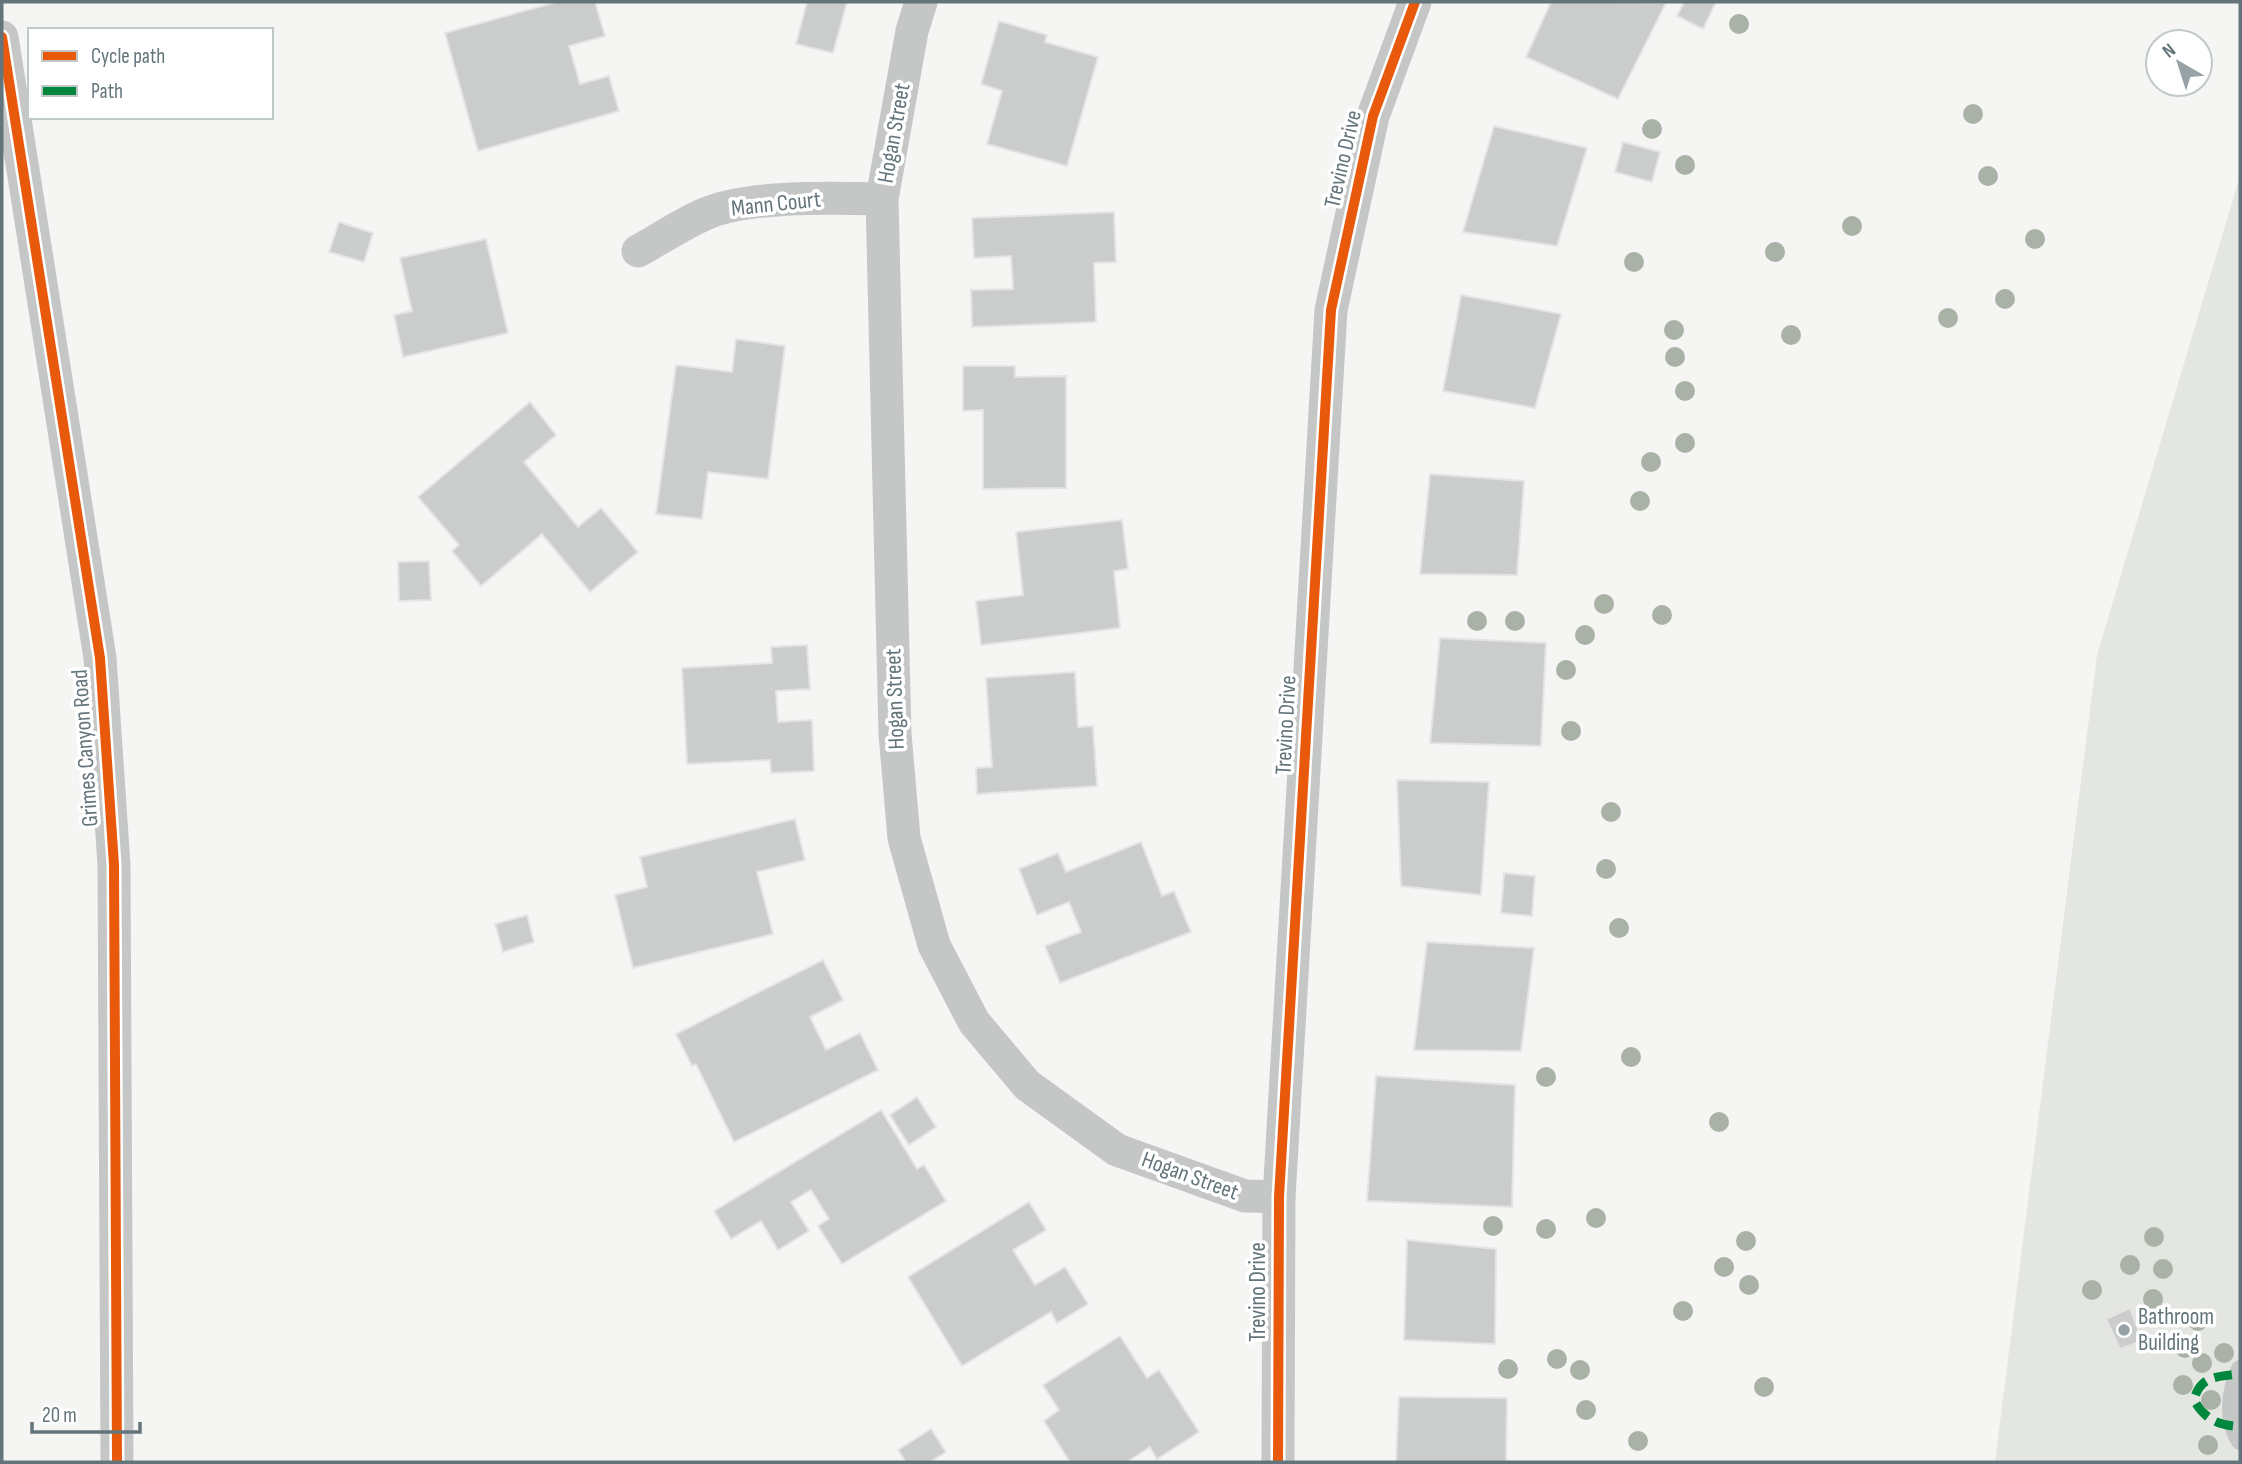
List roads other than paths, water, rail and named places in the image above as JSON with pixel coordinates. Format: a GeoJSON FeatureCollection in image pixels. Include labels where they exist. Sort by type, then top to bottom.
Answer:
{"type":"FeatureCollection","features":[{"type":"Feature","properties":{"kind":"street","name":"Hogan Street"},"geometry":{"type":"LineString","coordinates":[[921,2],[912,31],[883,199],[895,734],[904,838],[934,946],[974,1022],[1027,1085],[1117,1150],[1245,1196],[1279,1197]]}},
{"type":"Feature","properties":{"kind":"street","name":"Trevino Drive"},"geometry":{"type":"LineString","coordinates":[[1278,1462],[1279,1197],[1331,310],[1373,116],[1415,2]]}},
{"type":"Feature","properties":{"kind":"street","name":"Grimes Canyon Road"},"geometry":{"type":"LineString","coordinates":[[2,37],[100,658],[114,865],[117,1462]]}},
{"type":"Feature","properties":{"kind":"street","name":"Mann Court"},"geometry":{"type":"LineString","coordinates":[[638,251],[706,213],[749,203],[844,198],[883,199]]}},
{"type":"Feature","properties":{"kind":"lane"},"geometry":{"type":"LineString","coordinates":[[2240,1369],[2235,1380],[2231,1411],[2233,1426],[2240,1441]]}},
{"type":"Feature","properties":{"kind":"place","name":"Bathroom Building"},"geometry":{"type":"Point","coordinates":[2124,1330]}}]}
